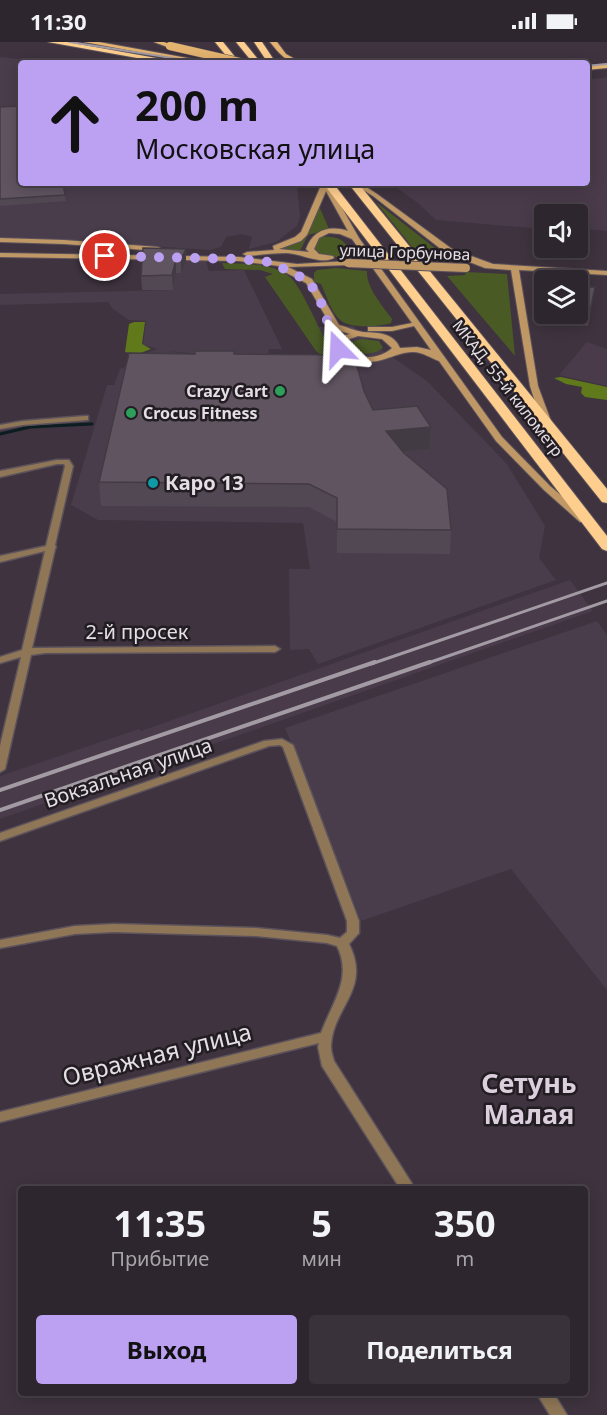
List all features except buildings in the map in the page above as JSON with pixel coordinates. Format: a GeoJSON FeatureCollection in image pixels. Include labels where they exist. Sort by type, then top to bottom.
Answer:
{"type":"FeatureCollection","features":[{"type":"Feature","properties":{"kind":"highway"},"geometry":{"type":"LineString","coordinates":[[54,42],[162,60]]}},
{"type":"Feature","properties":{"kind":"highway"},"geometry":{"type":"LineString","coordinates":[[219,42],[230,60]]}},
{"type":"Feature","properties":{"kind":"highway"},"geometry":{"type":"LineString","coordinates":[[240,42],[254,60]]}},
{"type":"Feature","properties":{"kind":"highway"},"geometry":{"type":"LineString","coordinates":[[258,42],[270,60]]}},
{"type":"Feature","properties":{"kind":"highway","name":"МКАД, 55-й километр"},"geometry":{"type":"LineString","coordinates":[[328,186],[606,546]]}},
{"type":"Feature","properties":{"kind":"highway","name":"МКАД, 55-й километр"},"geometry":{"type":"LineString","coordinates":[[356,186],[607,499]]}},
{"type":"Feature","properties":{"kind":"main road"},"geometry":{"type":"LineString","coordinates":[[54,42],[158,60]]}},
{"type":"Feature","properties":{"kind":"main road"},"geometry":{"type":"LineString","coordinates":[[87,42],[193,60]]}},
{"type":"Feature","properties":{"kind":"main road"},"geometry":{"type":"LineString","coordinates":[[134,42],[221,60]]}},
{"type":"Feature","properties":{"kind":"main road"},"geometry":{"type":"LineString","coordinates":[[158,42],[232,60]]}},
{"type":"Feature","properties":{"kind":"main road"},"geometry":{"type":"LineString","coordinates":[[275,45],[292,60]]}},
{"type":"Feature","properties":{"kind":"main road"},"geometry":{"type":"LineString","coordinates":[[590,70],[607,68]]}},
{"type":"Feature","properties":{"kind":"street"},"geometry":{"type":"LineString","coordinates":[[250,260],[249,256],[289,244],[304,233],[325,186]]}},
{"type":"Feature","properties":{"kind":"street"},"geometry":{"type":"LineString","coordinates":[[328,186],[356,238],[499,439],[547,488],[594,529]]}},
{"type":"Feature","properties":{"kind":"street"},"geometry":{"type":"LineString","coordinates":[[359,186],[469,264]]}},
{"type":"Feature","properties":{"kind":"street"},"geometry":{"type":"LineString","coordinates":[[316,261],[310,249],[318,233],[341,231],[356,238]]}},
{"type":"Feature","properties":{"kind":"street"},"geometry":{"type":"LineString","coordinates":[[0,240],[64,242],[225,254],[295,252],[316,261]]}},
{"type":"Feature","properties":{"kind":"street"},"geometry":{"type":"LineString","coordinates":[[0,255],[250,260],[297,266],[316,261]]}},
{"type":"Feature","properties":{"kind":"street"},"geometry":{"type":"LineString","coordinates":[[316,261],[308,274],[309,281],[332,324],[338,328],[375,335],[398,332],[410,325]]}},
{"type":"Feature","properties":{"kind":"street","name":"улица Горбунова"},"geometry":{"type":"LineString","coordinates":[[316,261],[469,264],[607,273]]}},
{"type":"Feature","properties":{"kind":"street"},"geometry":{"type":"LineString","coordinates":[[270,262],[309,281]]}},
{"type":"Feature","properties":{"kind":"street"},"geometry":{"type":"LineString","coordinates":[[515,268],[534,386],[539,405],[552,433]]}},
{"type":"Feature","properties":{"kind":"street"},"geometry":{"type":"LineString","coordinates":[[408,309],[410,325]]}},
{"type":"Feature","properties":{"kind":"street"},"geometry":{"type":"LineString","coordinates":[[326,312],[340,323],[354,327],[382,329],[410,325]]}},
{"type":"Feature","properties":{"kind":"street"},"geometry":{"type":"LineString","coordinates":[[326,312],[327,321],[338,342],[337,347],[340,352],[352,357],[375,358],[409,349],[426,350],[446,365]]}},
{"type":"Feature","properties":{"kind":"street"},"geometry":{"type":"LineString","coordinates":[[338,342],[348,336],[363,334]]}},
{"type":"Feature","properties":{"kind":"street"},"geometry":{"type":"LineString","coordinates":[[375,335],[392,341],[396,348],[392,352]]}},
{"type":"Feature","properties":{"kind":"street"},"geometry":{"type":"LineString","coordinates":[[0,427],[86,418]]}},
{"type":"Feature","properties":{"kind":"street"},"geometry":{"type":"LineString","coordinates":[[0,474],[57,462],[66,462],[69,466],[0,769]]}},
{"type":"Feature","properties":{"kind":"street"},"geometry":{"type":"LineString","coordinates":[[0,559],[52,546]]}},
{"type":"Feature","properties":{"kind":"street","name":"2-й просек"},"geometry":{"type":"LineString","coordinates":[[0,660],[27,652],[275,649]]}},
{"type":"Feature","properties":{"kind":"street","name":"Вокзальная улица"},"geometry":{"type":"LineString","coordinates":[[0,837],[268,743],[282,742],[288,745],[353,921],[352,933],[342,943]]}},
{"type":"Feature","properties":{"kind":"street"},"geometry":{"type":"LineString","coordinates":[[0,944],[75,930],[114,928],[256,932],[327,939],[342,943],[351,962],[348,984],[324,1037],[322,1051],[406,1186]]}},
{"type":"Feature","properties":{"kind":"street","name":"Овражная улица"},"geometry":{"type":"LineString","coordinates":[[0,1117],[324,1037]]}},
{"type":"Feature","properties":{"kind":"street"},"geometry":{"type":"LineString","coordinates":[[546,1396],[559,1415]]}},
{"type":"Feature","properties":{"kind":"shaded area"},"geometry":{"type":"Polygon","coordinates":[[[0,57],[28,60],[18,60],[18,186],[297,186],[300,217],[297,226],[276,242],[249,249],[252,237],[241,234],[226,237],[221,247],[210,250],[103,243],[101,241],[0,238],[0,57]]]}},
{"type":"Feature","properties":{"kind":"shaded area"},"geometry":{"type":"Polygon","coordinates":[[[607,77],[607,231],[588,229],[588,204],[534,204],[534,228],[436,220],[418,203],[394,186],[590,186],[590,80],[607,77]]]}},
{"type":"Feature","properties":{"kind":"shaded area"},"geometry":{"type":"Polygon","coordinates":[[[187,260],[206,261],[209,271],[244,270],[282,349],[269,349],[268,356],[216,356],[169,351],[209,358],[326,356],[314,348],[316,326],[328,328],[353,326],[376,346],[427,381],[507,464],[545,526],[539,558],[556,580],[318,664],[309,649],[290,650],[289,569],[310,569],[303,523],[98,520],[71,505],[107,385],[114,385],[120,369],[131,365],[134,357],[158,349],[143,345],[146,321],[129,320],[113,309],[108,302],[0,305],[0,294],[172,290],[176,273],[181,273],[187,260]]]}},
{"type":"Feature","properties":{"kind":"shaded area"},"geometry":{"type":"Polygon","coordinates":[[[587,342],[607,349],[607,386],[559,375],[587,342]]]}},
{"type":"Feature","properties":{"kind":"shaded area"},"geometry":{"type":"Polygon","coordinates":[[[570,580],[593,611],[0,819],[0,776],[139,729],[141,731],[570,580]]]}},
{"type":"Feature","properties":{"kind":"shaded area"},"geometry":{"type":"Polygon","coordinates":[[[597,621],[607,635],[607,990],[511,869],[361,921],[285,728],[597,621]]]}},
{"type":"Feature","properties":{"kind":"green space"},"geometry":{"type":"Polygon","coordinates":[[[376,202],[440,252],[453,259],[421,258],[376,202]]]}},
{"type":"Feature","properties":{"kind":"green space"},"geometry":{"type":"Polygon","coordinates":[[[319,206],[329,229],[308,235],[300,251],[277,250],[296,243],[319,206]]]}},
{"type":"Feature","properties":{"kind":"green space"},"geometry":{"type":"Polygon","coordinates":[[[322,237],[341,240],[352,256],[332,257],[318,253],[314,250],[322,237]]]}},
{"type":"Feature","properties":{"kind":"green space"},"geometry":{"type":"Polygon","coordinates":[[[222,263],[267,266],[291,278],[305,299],[326,341],[322,350],[328,357],[316,351],[265,277],[273,274],[260,270],[225,269],[222,263]]]}},
{"type":"Feature","properties":{"kind":"green space"},"geometry":{"type":"Polygon","coordinates":[[[336,268],[367,271],[369,284],[392,319],[391,323],[357,326],[343,322],[336,316],[321,284],[314,282],[314,273],[317,270],[336,268]]]}},
{"type":"Feature","properties":{"kind":"green space"},"geometry":{"type":"Polygon","coordinates":[[[466,272],[507,274],[515,356],[447,276],[465,275],[466,272]]]}},
{"type":"Feature","properties":{"kind":"green space"},"geometry":{"type":"Polygon","coordinates":[[[145,322],[142,344],[151,349],[138,354],[125,352],[129,324],[145,322]]]}},
{"type":"Feature","properties":{"kind":"green space"},"geometry":{"type":"Polygon","coordinates":[[[362,339],[379,341],[383,348],[366,354],[348,348],[349,343],[362,339]]]}},
{"type":"Feature","properties":{"kind":"green space"},"geometry":{"type":"Polygon","coordinates":[[[561,377],[607,387],[607,400],[585,397],[581,393],[582,387],[566,384],[554,378],[561,377]]]}},
{"type":"Feature","properties":{"kind":"waterway"},"geometry":{"type":"LineString","coordinates":[[0,434],[30,427],[92,424]]}},
{"type":"Feature","properties":{"kind":"railway"},"geometry":{"type":"LineString","coordinates":[[70,42],[185,60]]}},
{"type":"Feature","properties":{"kind":"railway"},"geometry":{"type":"LineString","coordinates":[[590,66],[607,64]]}},
{"type":"Feature","properties":{"kind":"railway"},"geometry":{"type":"LineString","coordinates":[[371,664],[607,583]]}},
{"type":"Feature","properties":{"kind":"railway"},"geometry":{"type":"LineString","coordinates":[[425,664],[607,601]]}},
{"type":"Feature","properties":{"kind":"railway"},"geometry":{"type":"LineString","coordinates":[[0,790],[375,662]]}},
{"type":"Feature","properties":{"kind":"railway"},"geometry":{"type":"LineString","coordinates":[[0,810],[430,662]]}},
{"type":"Feature","properties":{"kind":"place","name":"Crazy Cart"},"geometry":{"type":"Point","coordinates":[280,391]}},
{"type":"Feature","properties":{"kind":"place","name":"Crocus Fitness"},"geometry":{"type":"Point","coordinates":[131,413]}},
{"type":"Feature","properties":{"kind":"place","name":"Каро 13"},"geometry":{"type":"Point","coordinates":[153,483]}},
{"type":"Feature","properties":{"kind":"district","name":"Сетунь Малая"},"geometry":{"type":"Point","coordinates":[529,1100]}},
{"type":"Feature","properties":{"kind":"route"},"geometry":{"type":"LineString","coordinates":[[105,256],[239,259],[270,262],[309,281],[326,312],[327,321],[338,342],[338,349]]}}]}
